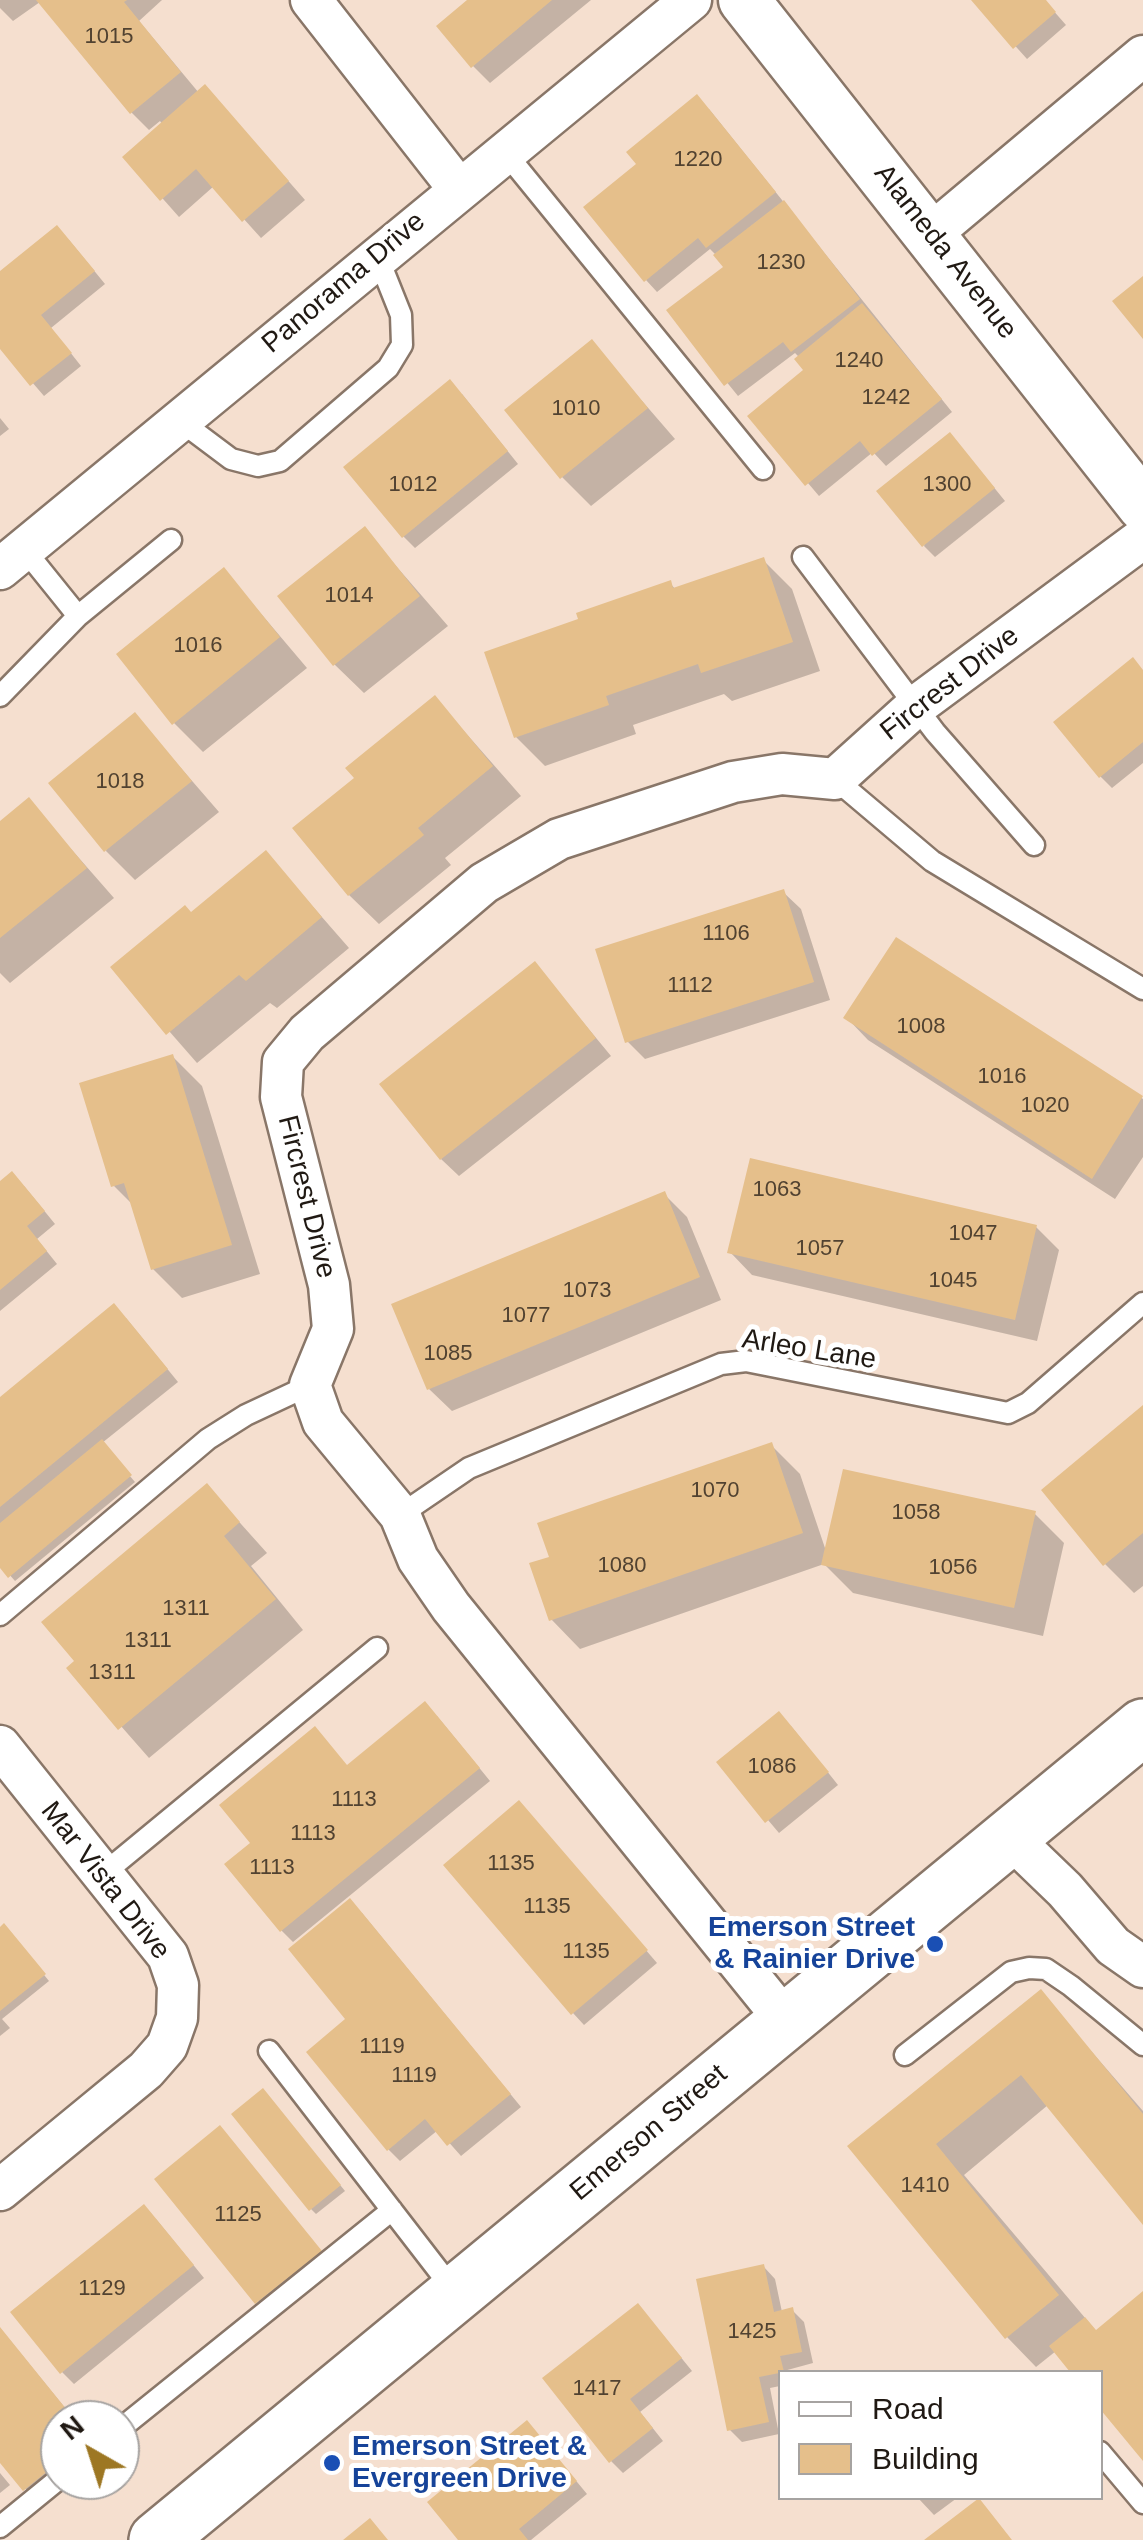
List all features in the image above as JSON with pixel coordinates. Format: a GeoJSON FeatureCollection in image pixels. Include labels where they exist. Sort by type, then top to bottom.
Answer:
{"type":"FeatureCollection","features":[{"type":"Feature","properties":{"kind":"main road","name":"Emerson Street"},"geometry":{"type":"LineString","coordinates":[[157,2540],[1143,1727]]}},
{"type":"Feature","properties":{"kind":"street"},"geometry":{"type":"LineString","coordinates":[[311,0],[458,188]]}},
{"type":"Feature","properties":{"kind":"street","name":"Panorama Drive"},"geometry":{"type":"LineString","coordinates":[[12,559],[691,0]]}},
{"type":"Feature","properties":{"kind":"street","name":"Alameda Avenue"},"geometry":{"type":"LineString","coordinates":[[744,0],[932,233],[1143,506]]}},
{"type":"Feature","properties":{"kind":"street"},"geometry":{"type":"LineString","coordinates":[[932,233],[1143,56]]}},
{"type":"Feature","properties":{"kind":"street","name":"Fircrest Drive"},"geometry":{"type":"LineString","coordinates":[[310,1385],[333,1329],[329,1285],[280,1098],[283,1062],[307,1033],[484,883],[560,839],[733,782],[782,774],[835,779],[916,706],[1143,538]]}},
{"type":"Feature","properties":{"kind":"street"},"geometry":{"type":"LineString","coordinates":[[310,1385],[323,1422],[400,1515],[418,1559],[451,1607],[785,2020]]}},
{"type":"Feature","properties":{"kind":"street","name":"Mar Vista Drive"},"geometry":{"type":"LineString","coordinates":[[0,1746],[168,1956],[178,1985],[177,2018],[167,2046],[146,2070],[0,2190]]}},
{"type":"Feature","properties":{"kind":"street"},"geometry":{"type":"LineString","coordinates":[[1010,1837],[1065,1890],[1113,1946],[1143,1968]]}},
{"type":"Feature","properties":{"kind":"lane"},"geometry":{"type":"LineString","coordinates":[[504,151],[763,469]]}},
{"type":"Feature","properties":{"kind":"lane"},"geometry":{"type":"LineString","coordinates":[[179,420],[230,460],[258,466],[280,462],[388,368],[402,345],[401,315],[377,255]]}},
{"type":"Feature","properties":{"kind":"lane"},"geometry":{"type":"LineString","coordinates":[[0,696],[78,616],[171,540]]}},
{"type":"Feature","properties":{"kind":"lane"},"geometry":{"type":"LineString","coordinates":[[803,558],[916,706],[1034,845]]}},
{"type":"Feature","properties":{"kind":"lane"},"geometry":{"type":"LineString","coordinates":[[12,559],[78,616]]}},
{"type":"Feature","properties":{"kind":"lane"},"geometry":{"type":"LineString","coordinates":[[835,779],[932,860],[1143,989]]}},
{"type":"Feature","properties":{"kind":"lane","name":"Arleo Lane"},"geometry":{"type":"LineString","coordinates":[[400,1515],[470,1468],[722,1364],[746,1361],[1008,1413],[1028,1404],[1143,1303]]}},
{"type":"Feature","properties":{"kind":"lane"},"geometry":{"type":"LineString","coordinates":[[0,1615],[208,1439],[246,1415],[310,1385]]}},
{"type":"Feature","properties":{"kind":"lane"},"geometry":{"type":"LineString","coordinates":[[103,1874],[378,1648]]}},
{"type":"Feature","properties":{"kind":"lane"},"geometry":{"type":"LineString","coordinates":[[905,2055],[1011,1972],[1029,1968],[1046,1969],[1143,2044]]}},
{"type":"Feature","properties":{"kind":"lane"},"geometry":{"type":"LineString","coordinates":[[269,2051],[456,2293]]}},
{"type":"Feature","properties":{"kind":"lane"},"geometry":{"type":"LineString","coordinates":[[140,2414],[392,2210]]}},
{"type":"Feature","properties":{"kind":"lane"},"geometry":{"type":"LineString","coordinates":[[1103,2456],[1143,2503]]}},
{"type":"Feature","properties":{"kind":"lane"},"geometry":{"type":"LineString","coordinates":[[0,2527],[40,2494]]}},
{"type":"Feature","properties":{"kind":"building"},"geometry":{"type":"Polygon","coordinates":[[[36,0],[127,0],[124,2],[181,72],[130,114],[36,0]]]}},
{"type":"Feature","properties":{"kind":"building"},"geometry":{"type":"Polygon","coordinates":[[[467,0],[552,0],[471,68],[436,26],[467,0]]]}},
{"type":"Feature","properties":{"kind":"building"},"geometry":{"type":"Polygon","coordinates":[[[971,0],[1046,0],[1056,12],[1013,49],[971,0]]]}},
{"type":"Feature","properties":{"kind":"building"},"geometry":{"type":"Polygon","coordinates":[[[205,84],[289,181],[242,222],[196,169],[160,201],[122,157],[205,84]]]}},
{"type":"Feature","properties":{"kind":"building"},"geometry":{"type":"Polygon","coordinates":[[[697,94],[776,192],[706,248],[698,238],[644,282],[583,207],[636,164],[626,152],[697,94]]]}},
{"type":"Feature","properties":{"kind":"building"},"geometry":{"type":"Polygon","coordinates":[[[784,200],[860,299],[791,352],[783,342],[724,386],[666,310],[723,267],[713,255],[784,200]]]}},
{"type":"Feature","properties":{"kind":"building"},"geometry":{"type":"Polygon","coordinates":[[[57,225],[95,271],[41,315],[72,353],[30,386],[0,349],[0,271],[57,225]]]}},
{"type":"Feature","properties":{"kind":"building"},"geometry":{"type":"Polygon","coordinates":[[[1143,276],[1143,339],[1112,301],[1143,276]]]}},
{"type":"Feature","properties":{"kind":"building"},"geometry":{"type":"Polygon","coordinates":[[[862,303],[942,399],[872,456],[860,441],[805,486],[747,416],[803,370],[794,359],[862,303]]]}},
{"type":"Feature","properties":{"kind":"building"},"geometry":{"type":"Polygon","coordinates":[[[592,339],[648,408],[560,479],[504,410],[592,339]]]}},
{"type":"Feature","properties":{"kind":"building"},"geometry":{"type":"Polygon","coordinates":[[[450,379],[508,451],[402,538],[343,467],[450,379]]]}},
{"type":"Feature","properties":{"kind":"building"},"geometry":{"type":"Polygon","coordinates":[[[950,432],[995,488],[922,547],[876,491],[950,432]]]}},
{"type":"Feature","properties":{"kind":"building"},"geometry":{"type":"Polygon","coordinates":[[[365,526],[420,596],[333,666],[277,596],[365,526]]]}},
{"type":"Feature","properties":{"kind":"building"},"geometry":{"type":"Polygon","coordinates":[[[764,557],[793,642],[701,673],[698,664],[606,696],[609,705],[514,738],[484,652],[578,619],[576,613],[671,580],[673,588],[764,557]]]}},
{"type":"Feature","properties":{"kind":"building"},"geometry":{"type":"Polygon","coordinates":[[[224,567],[280,637],[172,725],[116,654],[224,567]]]}},
{"type":"Feature","properties":{"kind":"building"},"geometry":{"type":"Polygon","coordinates":[[[1133,657],[1143,670],[1143,742],[1099,778],[1053,722],[1133,657]]]}},
{"type":"Feature","properties":{"kind":"building"},"geometry":{"type":"Polygon","coordinates":[[[435,695],[493,766],[418,828],[424,835],[348,896],[292,828],[354,778],[345,768],[435,695]]]}},
{"type":"Feature","properties":{"kind":"building"},"geometry":{"type":"Polygon","coordinates":[[[135,712],[192,781],[104,852],[48,783],[135,712]]]}},
{"type":"Feature","properties":{"kind":"building"},"geometry":{"type":"Polygon","coordinates":[[[29,797],[87,868],[0,938],[0,821],[29,797]]]}},
{"type":"Feature","properties":{"kind":"building"},"geometry":{"type":"Polygon","coordinates":[[[266,850],[322,917],[246,981],[239,975],[166,1035],[110,967],[185,905],[191,912],[266,850]]]}},
{"type":"Feature","properties":{"kind":"building"},"geometry":{"type":"Polygon","coordinates":[[[784,889],[814,982],[625,1043],[595,949],[784,889]]]}},
{"type":"Feature","properties":{"kind":"building"},"geometry":{"type":"Polygon","coordinates":[[[896,937],[1143,1096],[1092,1179],[843,1018],[896,937]]]}},
{"type":"Feature","properties":{"kind":"building"},"geometry":{"type":"Polygon","coordinates":[[[535,961],[596,1038],[440,1160],[379,1084],[535,961]]]}},
{"type":"Feature","properties":{"kind":"building"},"geometry":{"type":"Polygon","coordinates":[[[173,1054],[232,1245],[151,1270],[124,1183],[111,1187],[79,1083],[173,1054]]]}},
{"type":"Feature","properties":{"kind":"building"},"geometry":{"type":"Polygon","coordinates":[[[750,1158],[1037,1225],[1015,1320],[727,1253],[750,1158]]]}},
{"type":"Feature","properties":{"kind":"building"},"geometry":{"type":"Polygon","coordinates":[[[12,1171],[45,1211],[27,1226],[47,1251],[0,1290],[0,1181],[12,1171]]]}},
{"type":"Feature","properties":{"kind":"building"},"geometry":{"type":"Polygon","coordinates":[[[665,1191],[700,1277],[427,1390],[391,1304],[665,1191]]]}},
{"type":"Feature","properties":{"kind":"building"},"geometry":{"type":"Polygon","coordinates":[[[114,1303],[168,1369],[0,1507],[0,1397],[114,1303]]]}},
{"type":"Feature","properties":{"kind":"building"},"geometry":{"type":"Polygon","coordinates":[[[1143,1405],[1143,1533],[1103,1566],[1041,1490],[1143,1405]]]}},
{"type":"Feature","properties":{"kind":"building"},"geometry":{"type":"Polygon","coordinates":[[[102,1439],[132,1475],[8,1578],[0,1568],[0,1523],[102,1439]]]}},
{"type":"Feature","properties":{"kind":"building"},"geometry":{"type":"Polygon","coordinates":[[[772,1442],[803,1533],[549,1621],[529,1563],[549,1557],[537,1523],[772,1442]]]}},
{"type":"Feature","properties":{"kind":"building"},"geometry":{"type":"Polygon","coordinates":[[[843,1469],[1036,1511],[1014,1608],[821,1565],[843,1469]]]}},
{"type":"Feature","properties":{"kind":"building"},"geometry":{"type":"Polygon","coordinates":[[[207,1483],[240,1522],[224,1536],[276,1599],[118,1730],[66,1668],[74,1661],[41,1622],[207,1483]]]}},
{"type":"Feature","properties":{"kind":"building"},"geometry":{"type":"Polygon","coordinates":[[[425,1701],[480,1768],[280,1932],[224,1864],[250,1843],[219,1805],[315,1726],[347,1765],[425,1701]]]}},
{"type":"Feature","properties":{"kind":"building"},"geometry":{"type":"Polygon","coordinates":[[[779,1711],[829,1772],[765,1823],[716,1762],[779,1711]]]}},
{"type":"Feature","properties":{"kind":"building"},"geometry":{"type":"Polygon","coordinates":[[[519,1800],[648,1950],[571,2015],[443,1865],[519,1800]]]}},
{"type":"Feature","properties":{"kind":"building"},"geometry":{"type":"Polygon","coordinates":[[[350,1898],[511,2094],[447,2146],[425,2119],[387,2151],[306,2052],[345,2019],[288,1949],[350,1898]]]}},
{"type":"Feature","properties":{"kind":"building"},"geometry":{"type":"Polygon","coordinates":[[[4,1923],[46,1974],[0,2011],[0,1927],[4,1923]]]}},
{"type":"Feature","properties":{"kind":"building"},"geometry":{"type":"Polygon","coordinates":[[[1041,1989],[1143,2114],[1143,2225],[1021,2075],[936,2144],[1059,2295],[1005,2339],[847,2146],[1041,1989]]]}},
{"type":"Feature","properties":{"kind":"building"},"geometry":{"type":"Polygon","coordinates":[[[263,2088],[341,2185],[309,2211],[231,2114],[263,2088]]]}},
{"type":"Feature","properties":{"kind":"building"},"geometry":{"type":"Polygon","coordinates":[[[220,2125],[322,2251],[255,2304],[154,2179],[220,2125]]]}},
{"type":"Feature","properties":{"kind":"building"},"geometry":{"type":"Polygon","coordinates":[[[144,2204],[194,2265],[60,2374],[10,2312],[144,2204]]]}},
{"type":"Feature","properties":{"kind":"building"},"geometry":{"type":"Polygon","coordinates":[[[764,2264],[774,2312],[793,2307],[802,2352],[780,2356],[784,2370],[759,2377],[769,2422],[727,2431],[696,2279],[764,2264]]]}},
{"type":"Feature","properties":{"kind":"building"},"geometry":{"type":"Polygon","coordinates":[[[1143,2291],[1143,2461],[1103,2413],[1103,2370],[1068,2370],[1049,2346],[1085,2317],[1096,2330],[1143,2291]]]}},
{"type":"Feature","properties":{"kind":"building"},"geometry":{"type":"Polygon","coordinates":[[[638,2303],[682,2358],[630,2399],[653,2428],[609,2463],[542,2378],[638,2303]]]}},
{"type":"Feature","properties":{"kind":"building"},"geometry":{"type":"Polygon","coordinates":[[[0,2327],[59,2400],[40,2400],[40,2477],[23,2491],[0,2463],[0,2327]]]}},
{"type":"Feature","properties":{"kind":"building"},"geometry":{"type":"Polygon","coordinates":[[[527,2420],[577,2481],[519,2529],[528,2540],[458,2540],[427,2502],[527,2420]]]}},
{"type":"Feature","properties":{"kind":"building"},"geometry":{"type":"Polygon","coordinates":[[[981,2500],[1012,2540],[924,2540],[981,2500]]]}},
{"type":"Feature","properties":{"kind":"building"},"geometry":{"type":"Polygon","coordinates":[[[370,2518],[388,2540],[343,2540],[370,2518]]]}},
{"type":"Feature","properties":{"kind":"place","name":"Emerson Street & Rainier Drive"},"geometry":{"type":"Point","coordinates":[935,1944]}},
{"type":"Feature","properties":{"kind":"place","name":"Emerson Street & Evergreen Drive"},"geometry":{"type":"Point","coordinates":[332,2463]}}]}
